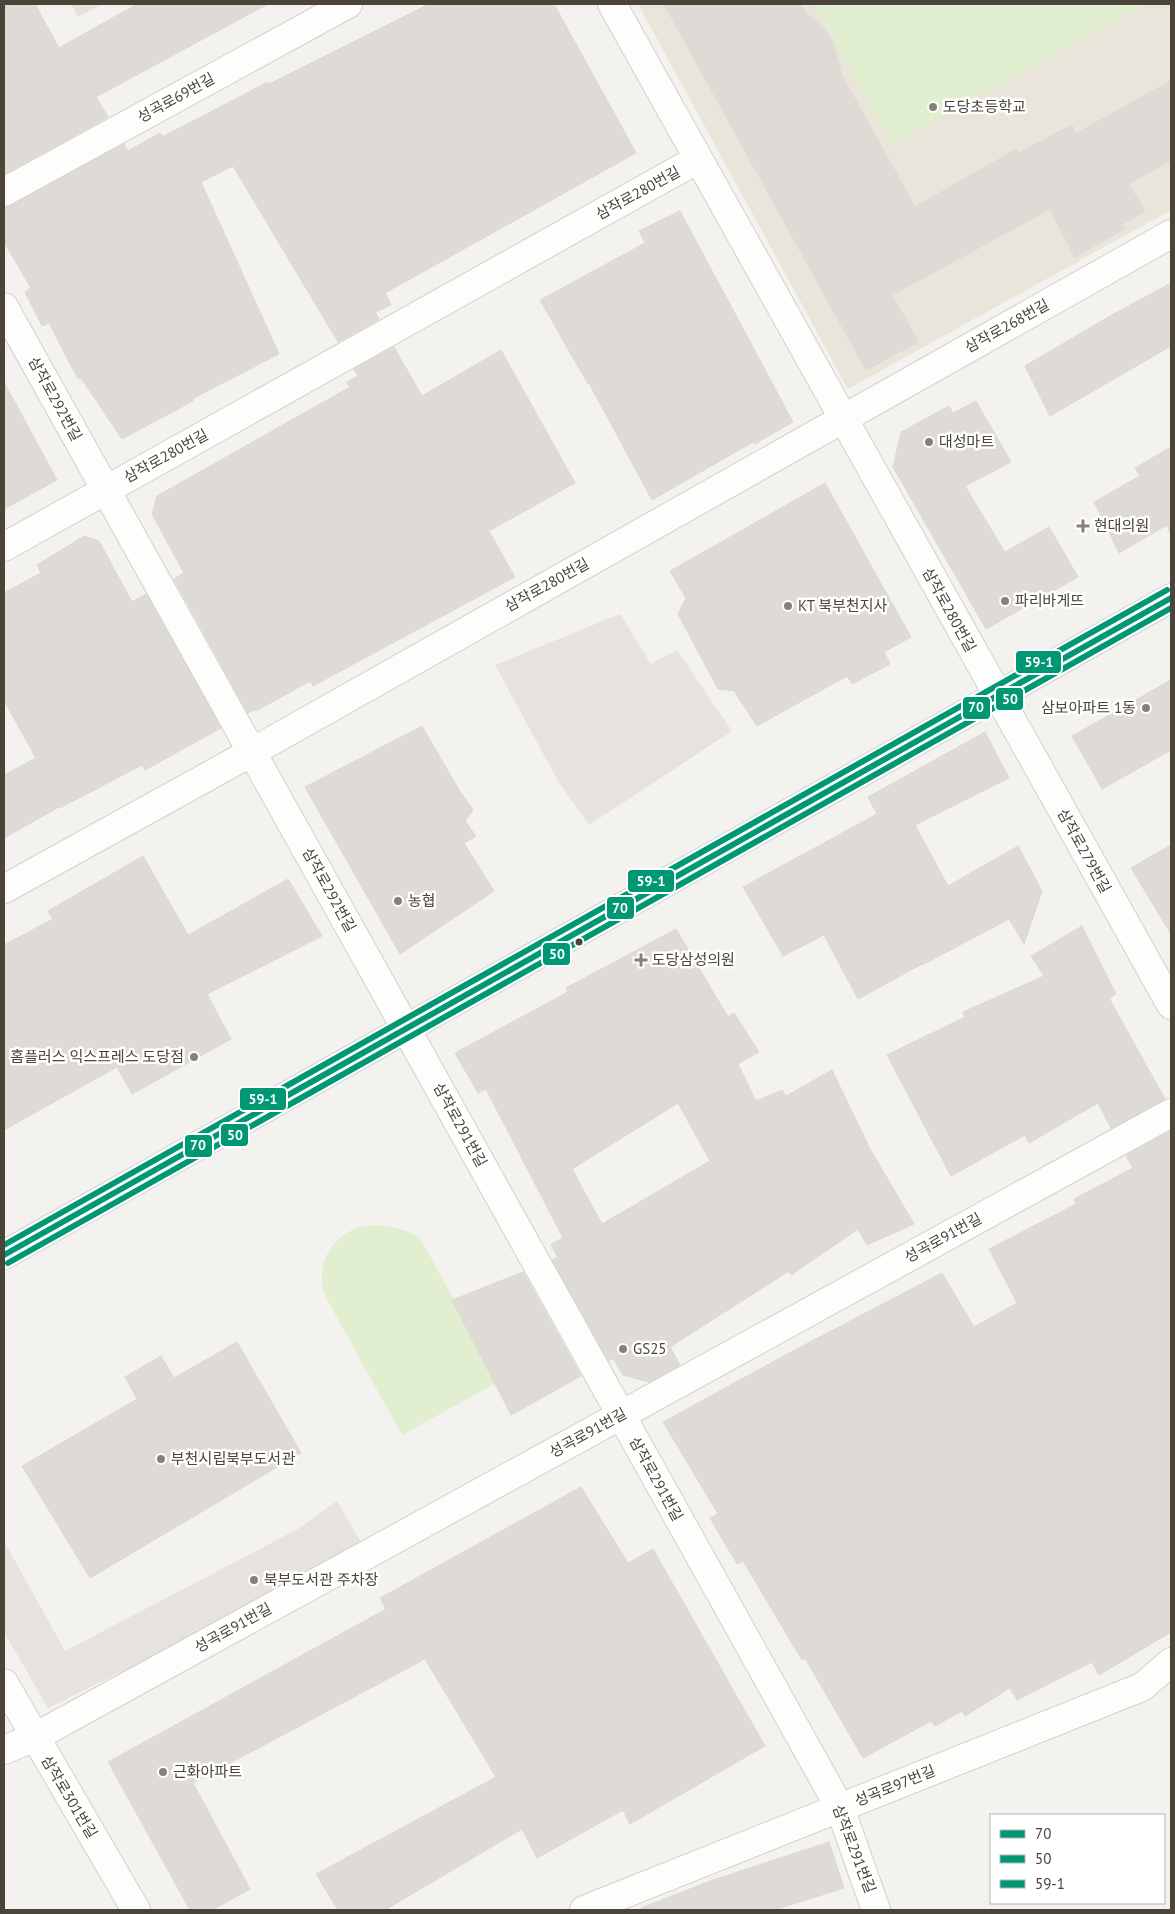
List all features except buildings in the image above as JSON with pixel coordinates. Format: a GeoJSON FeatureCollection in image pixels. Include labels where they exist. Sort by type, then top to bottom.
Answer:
{"type":"FeatureCollection","features":[{"type":"Feature","properties":{"kind":"street","name":"성곡로69번길"},"geometry":{"type":"LineString","coordinates":[[4,192],[348,4]]}},
{"type":"Feature","properties":{"kind":"street","name":"삼작로280번길"},"geometry":{"type":"LineString","coordinates":[[612,4],[997,696]]}},
{"type":"Feature","properties":{"kind":"street","name":"삼작로280번길"},"geometry":{"type":"LineString","coordinates":[[106,490],[698,159]]}},
{"type":"Feature","properties":{"kind":"street","name":"삼작로268번길"},"geometry":{"type":"LineString","coordinates":[[842,418],[1171,234]]}},
{"type":"Feature","properties":{"kind":"street","name":"삼작로292번길"},"geometry":{"type":"LineString","coordinates":[[4,308],[406,1028]]}},
{"type":"Feature","properties":{"kind":"street","name":"삼작로280번길"},"geometry":{"type":"LineString","coordinates":[[252,752],[842,418]]}},
{"type":"Feature","properties":{"kind":"street"},"geometry":{"type":"LineString","coordinates":[[4,547],[106,490]]}},
{"type":"Feature","properties":{"kind":"street"},"geometry":{"type":"LineString","coordinates":[[4,1255],[1171,598]]}},
{"type":"Feature","properties":{"kind":"street","name":"삼작로279번길"},"geometry":{"type":"LineString","coordinates":[[997,696],[1171,1005]]}},
{"type":"Feature","properties":{"kind":"street"},"geometry":{"type":"LineString","coordinates":[[4,889],[252,752]]}},
{"type":"Feature","properties":{"kind":"street","name":"삼작로291번길"},"geometry":{"type":"LineString","coordinates":[[406,1028],[840,1808],[876,1910]]}},
{"type":"Feature","properties":{"kind":"street","name":"성곡로91번길"},"geometry":{"type":"LineString","coordinates":[[4,1750],[35,1737],[1171,1113]]}},
{"type":"Feature","properties":{"kind":"street","name":"성곡로97번길"},"geometry":{"type":"LineString","coordinates":[[584,1910],[1142,1687],[1171,1662]]}},
{"type":"Feature","properties":{"kind":"street","name":"삼작로301번길"},"geometry":{"type":"LineString","coordinates":[[4,1683],[136,1910]]}},
{"type":"Feature","properties":{"kind":"shaded area"},"geometry":{"type":"Polygon","coordinates":[[[71,4],[103,4],[78,17],[71,4]]]}},
{"type":"Feature","properties":{"kind":"shaded area","name":"도당초등학교"},"geometry":{"type":"Polygon","coordinates":[[[638,4],[1171,4],[1171,210],[848,389],[638,4]]]}},
{"type":"Feature","properties":{"kind":"shaded area"},"geometry":{"type":"Polygon","coordinates":[[[620,614],[651,664],[677,650],[732,731],[589,825],[558,781],[495,665],[620,614]]]}},
{"type":"Feature","properties":{"kind":"shaded area","name":"북부도서관 주차장"},"geometry":{"type":"Polygon","coordinates":[[[337,1501],[366,1551],[48,1708],[4,1632],[4,1541],[65,1651],[298,1529],[337,1501]]]}},
{"type":"Feature","properties":{"kind":"green space"},"geometry":{"type":"Polygon","coordinates":[[[814,4],[1146,4],[892,145],[814,4]]]}},
{"type":"Feature","properties":{"kind":"green space"},"geometry":{"type":"Polygon","coordinates":[[[377,1225],[407,1231],[422,1241],[498,1382],[402,1435],[325,1296],[323,1287],[322,1277],[325,1259],[335,1243],[342,1236],[353,1230],[377,1225]]]}},
{"type":"Feature","properties":{"kind":"transit line","name":"59-1"},"geometry":{"type":"LineString","coordinates":[[4,1245],[1167,590]]}},
{"type":"Feature","properties":{"kind":"transit line","name":"70"},"geometry":{"type":"LineString","coordinates":[[4,1255],[1171,598]]}},
{"type":"Feature","properties":{"kind":"transit line","name":"50"},"geometry":{"type":"LineString","coordinates":[[8,1263],[1171,608]]}},
{"type":"Feature","properties":{"kind":"place","name":"도당초등학교"},"geometry":{"type":"Point","coordinates":[933,107]}},
{"type":"Feature","properties":{"kind":"place","name":"대성마트"},"geometry":{"type":"Point","coordinates":[929,442]}},
{"type":"Feature","properties":{"kind":"place","name":"현대의원"},"geometry":{"type":"Point","coordinates":[1083,526]}},
{"type":"Feature","properties":{"kind":"place","name":"파리바게뜨"},"geometry":{"type":"Point","coordinates":[1005,601]}},
{"type":"Feature","properties":{"kind":"place","name":"KT 북부천지사"},"geometry":{"type":"Point","coordinates":[788,606]}},
{"type":"Feature","properties":{"kind":"place","name":"삼보아파트 1동"},"geometry":{"type":"Point","coordinates":[1146,708]}},
{"type":"Feature","properties":{"kind":"place","name":"농협"},"geometry":{"type":"Point","coordinates":[398,901]}},
{"type":"Feature","properties":{"kind":"place","name":"도당삼성의원"},"geometry":{"type":"Point","coordinates":[641,960]}},
{"type":"Feature","properties":{"kind":"place","name":"홈플러스 익스프레스 도당점"},"geometry":{"type":"Point","coordinates":[194,1057]}},
{"type":"Feature","properties":{"kind":"place","name":"GS25"},"geometry":{"type":"Point","coordinates":[623,1349]}},
{"type":"Feature","properties":{"kind":"place","name":"부천시립북부도서관"},"geometry":{"type":"Point","coordinates":[161,1459]}},
{"type":"Feature","properties":{"kind":"place","name":"북부도서관 주차장"},"geometry":{"type":"Point","coordinates":[254,1580]}},
{"type":"Feature","properties":{"kind":"place","name":"근화아파트"},"geometry":{"type":"Point","coordinates":[163,1772]}}]}
